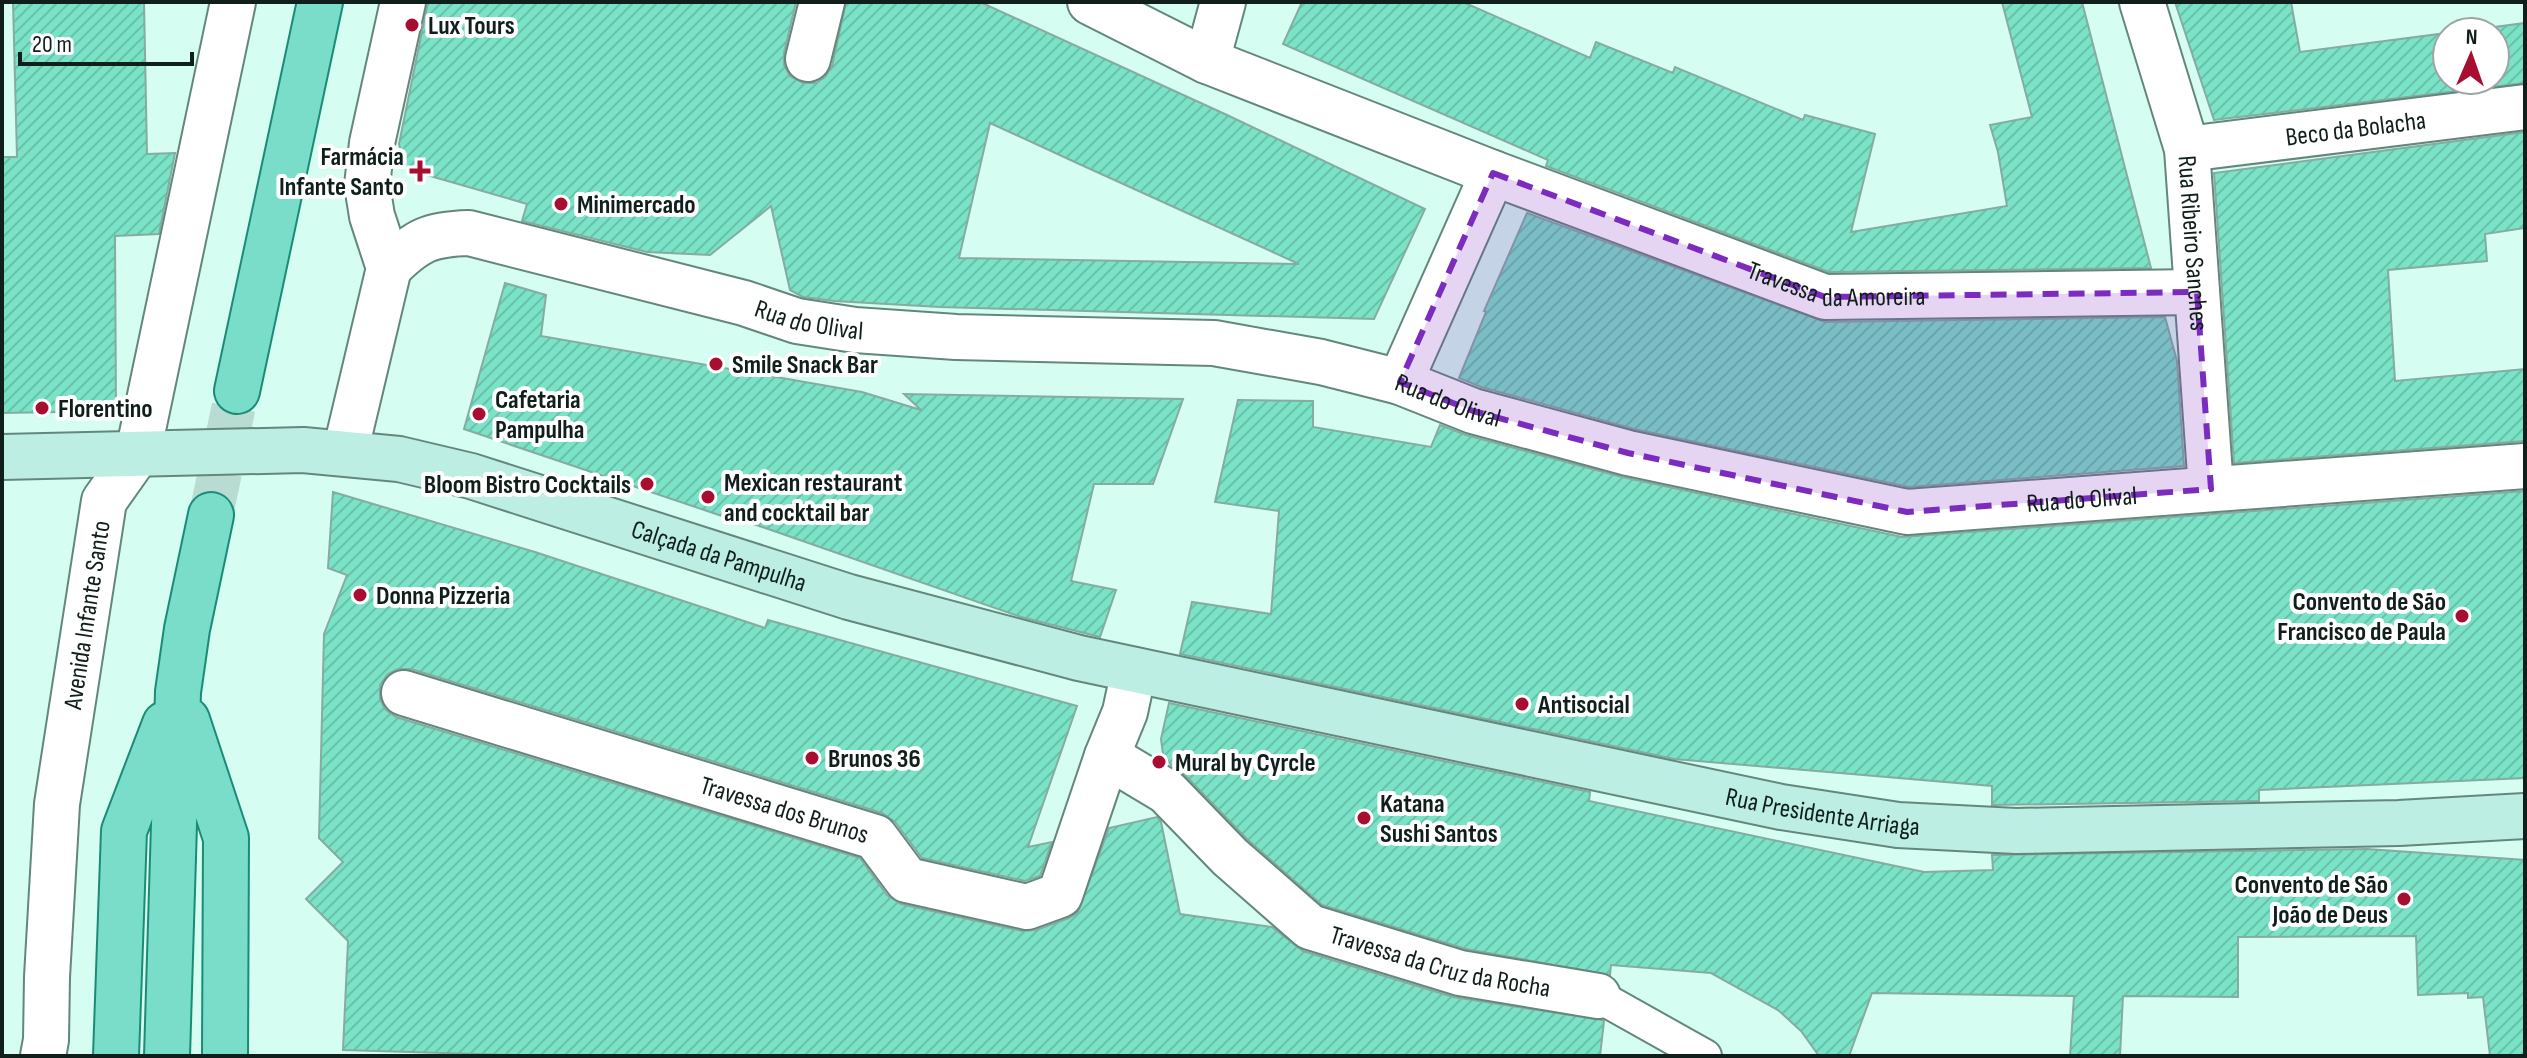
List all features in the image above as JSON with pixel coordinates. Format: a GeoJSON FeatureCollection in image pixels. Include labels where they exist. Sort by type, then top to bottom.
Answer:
{"type":"FeatureCollection","features":[{"type":"Feature","properties":{"kind":"main road"},"geometry":{"type":"LineString","coordinates":[[237,391],[320,2]]}},
{"type":"Feature","properties":{"kind":"main road"},"geometry":{"type":"LineString","coordinates":[[167,1056],[178,692],[187,629],[211,515]]}},
{"type":"Feature","properties":{"kind":"main road"},"geometry":{"type":"LineString","coordinates":[[116,1056],[124,831],[178,692]]}},
{"type":"Feature","properties":{"kind":"main road"},"geometry":{"type":"LineString","coordinates":[[178,692],[226,838],[225,1056]]}},
{"type":"Feature","properties":{"kind":"street","name":"Avenida Infante Santo"},"geometry":{"type":"LineString","coordinates":[[43,1056],[57,804],[104,501],[138,453],[233,2]]}},
{"type":"Feature","properties":{"kind":"street"},"geometry":{"type":"LineString","coordinates":[[324,452],[389,268],[372,216],[367,185],[372,143],[403,2]]}},
{"type":"Feature","properties":{"kind":"street"},"geometry":{"type":"LineString","coordinates":[[808,59],[822,2]]}},
{"type":"Feature","properties":{"kind":"street","name":"Travessa da Amoreira"},"geometry":{"type":"LineString","coordinates":[[1090,2],[1207,61],[1493,173],[1825,297],[2197,292]]}},
{"type":"Feature","properties":{"kind":"street"},"geometry":{"type":"LineString","coordinates":[[1207,61],[1223,2]]}},
{"type":"Feature","properties":{"kind":"street","name":"Rua Ribeiro Sanches"},"geometry":{"type":"LineString","coordinates":[[2142,2],[2187,149],[2211,489]]}},
{"type":"Feature","properties":{"kind":"street","name":"Beco da Bolacha"},"geometry":{"type":"LineString","coordinates":[[2187,149],[2525,107]]}},
{"type":"Feature","properties":{"kind":"street"},"geometry":{"type":"LineString","coordinates":[[1400,382],[1493,173]]}},
{"type":"Feature","properties":{"kind":"street","name":"Rua do Olival"},"geometry":{"type":"LineString","coordinates":[[389,268],[411,246],[442,234],[469,233],[744,303],[797,321],[855,330],[956,337],[1214,343],[1321,362],[1400,382],[1473,411],[1628,453],[1907,512],[2525,466]]}},
{"type":"Feature","properties":{"kind":"street","name":"Calçada da Pampulha"},"geometry":{"type":"LineString","coordinates":[[2,457],[324,452],[399,459],[471,476],[849,597],[1002,639],[1134,670]]}},
{"type":"Feature","properties":{"kind":"street","name":"Travessa dos Brunos"},"geometry":{"type":"LineString","coordinates":[[404,693],[875,837],[907,880],[1027,907],[1060,895],[1125,712],[1134,670]]}},
{"type":"Feature","properties":{"kind":"street","name":"Rua Presidente Arriaga"},"geometry":{"type":"LineString","coordinates":[[1134,670],[1781,807],[1898,825],[2031,831],[2399,823],[2525,816]]}},
{"type":"Feature","properties":{"kind":"street","name":"Travessa da Cruz da Rocha"},"geometry":{"type":"LineString","coordinates":[[1107,756],[1167,792],[1230,857],[1310,927],[1460,973],[1598,996]]}},
{"type":"Feature","properties":{"kind":"lane"},"geometry":{"type":"LineString","coordinates":[[1598,996],[1705,1056]]}},
{"type":"Feature","properties":{"kind":"highlighted area"},"geometry":{"type":"Polygon","coordinates":[[[1493,173],[1825,297],[2197,292],[2211,489],[1907,512],[1628,453],[1473,411],[1400,382],[1493,173]]]}},
{"type":"Feature","properties":{"kind":"building"},"geometry":{"type":"Polygon","coordinates":[[[13,2],[144,2],[147,154],[175,153],[159,234],[115,236],[116,411],[2,413],[2,157],[17,157],[13,2]]]}},
{"type":"Feature","properties":{"kind":"building"},"geometry":{"type":"Polygon","coordinates":[[[428,2],[796,2],[784,65],[790,76],[803,83],[816,83],[825,77],[832,66],[846,2],[980,2],[1425,209],[1374,319],[940,307],[834,301],[803,297],[790,290],[771,206],[710,255],[647,252],[522,221],[527,204],[413,171],[404,164],[399,144],[428,2]],[[990,123],[959,258],[1299,264],[990,123]]]}},
{"type":"Feature","properties":{"kind":"building"},"geometry":{"type":"Polygon","coordinates":[[[1302,2],[1463,2],[1590,58],[1596,42],[1673,73],[1675,67],[1803,120],[1805,115],[1875,134],[1851,232],[2007,206],[1990,125],[2032,117],[2002,2],[2082,2],[2151,268],[1829,272],[1546,166],[1548,160],[1283,44],[1302,2]]]}},
{"type":"Feature","properties":{"kind":"building"},"geometry":{"type":"Polygon","coordinates":[[[2175,2],[2291,2],[2300,52],[2431,35],[2431,94],[2214,120],[2175,2]]]}},
{"type":"Feature","properties":{"kind":"building"},"geometry":{"type":"Polygon","coordinates":[[[2525,23],[2525,83],[2511,85],[2511,25],[2525,23]]]}},
{"type":"Feature","properties":{"kind":"building"},"geometry":{"type":"Polygon","coordinates":[[[2525,132],[2525,228],[2485,234],[2487,261],[2388,270],[2395,381],[2525,369],[2525,441],[2234,463],[2214,173],[2525,132]]]}},
{"type":"Feature","properties":{"kind":"building"},"geometry":{"type":"Polygon","coordinates":[[[1527,213],[1825,322],[2165,317],[2177,361],[2184,466],[1909,487],[1634,429],[1481,387],[1459,378],[1484,311],[1527,213]]]}},
{"type":"Feature","properties":{"kind":"building"},"geometry":{"type":"Polygon","coordinates":[[[505,283],[546,295],[541,336],[862,392],[921,410],[904,394],[1183,399],[1153,484],[1094,484],[1071,581],[1116,590],[1100,637],[1021,617],[722,513],[722,516],[464,429],[505,283]]]}},
{"type":"Feature","properties":{"kind":"building"},"geometry":{"type":"Polygon","coordinates":[[[1238,400],[1313,401],[1313,427],[1431,447],[1440,425],[1466,435],[1622,477],[1902,537],[2525,491],[2525,778],[2259,790],[2259,801],[1992,805],[1992,786],[1674,759],[1180,654],[1192,602],[1271,614],[1279,511],[1215,502],[1238,400]]]}},
{"type":"Feature","properties":{"kind":"building"},"geometry":{"type":"Polygon","coordinates":[[[333,492],[535,552],[765,628],[768,620],[1077,706],[1028,847],[1052,842],[1040,876],[1025,881],[922,858],[895,822],[882,813],[411,669],[398,669],[388,674],[380,685],[380,699],[385,709],[396,717],[860,858],[887,895],[901,904],[1022,931],[1036,930],[1078,912],[1109,828],[1157,817],[1161,822],[1180,914],[1272,927],[1303,951],[1453,997],[1602,1020],[1600,1056],[545,1056],[343,1050],[348,941],[306,899],[343,862],[319,838],[324,634],[347,575],[328,568],[333,492]]]}},
{"type":"Feature","properties":{"kind":"building"},"geometry":{"type":"Polygon","coordinates":[[[1169,703],[1590,792],[1589,801],[1924,872],[1993,870],[1992,855],[2367,849],[2525,860],[2525,1056],[2490,1056],[2483,997],[2468,998],[2468,993],[2418,995],[2416,936],[2238,937],[2238,997],[2123,996],[2120,1056],[2070,1056],[2074,996],[1872,993],[1849,1056],[1819,1056],[1801,1031],[1778,1010],[1711,973],[1611,965],[1610,975],[1466,949],[1322,905],[1247,839],[1185,775],[1171,765],[1163,754],[1161,739],[1169,703]]]}},
{"type":"Feature","properties":{"kind":"tunnel"},"geometry":{"type":"LineString","coordinates":[[211,515],[237,391]]}},
{"type":"Feature","properties":{"kind":"place","name":"Lux Tours"},"geometry":{"type":"Point","coordinates":[412,25]}},
{"type":"Feature","properties":{"kind":"place","name":"Farmácia Infante Santo"},"geometry":{"type":"Point","coordinates":[420,171]}},
{"type":"Feature","properties":{"kind":"place","name":"Minimercado"},"geometry":{"type":"Point","coordinates":[561,204]}},
{"type":"Feature","properties":{"kind":"place","name":"Smile Snack Bar"},"geometry":{"type":"Point","coordinates":[716,364]}},
{"type":"Feature","properties":{"kind":"place","name":"Florentino"},"geometry":{"type":"Point","coordinates":[42,408]}},
{"type":"Feature","properties":{"kind":"place","name":"Cafetaria Pampulha"},"geometry":{"type":"Point","coordinates":[479,414]}},
{"type":"Feature","properties":{"kind":"place","name":"Bloom Bistro Cocktails"},"geometry":{"type":"Point","coordinates":[647,484]}},
{"type":"Feature","properties":{"kind":"place","name":"Mexican restaurant and cocktail bar"},"geometry":{"type":"Point","coordinates":[708,497]}},
{"type":"Feature","properties":{"kind":"place","name":"Donna Pizzeria"},"geometry":{"type":"Point","coordinates":[360,595]}},
{"type":"Feature","properties":{"kind":"place","name":"Convento de São Francisco de Paula"},"geometry":{"type":"Point","coordinates":[2462,616]}},
{"type":"Feature","properties":{"kind":"place","name":"Antisocial"},"geometry":{"type":"Point","coordinates":[1522,704]}},
{"type":"Feature","properties":{"kind":"place","name":"Brunos 36"},"geometry":{"type":"Point","coordinates":[812,758]}},
{"type":"Feature","properties":{"kind":"place","name":"Mural by Cyrcle"},"geometry":{"type":"Point","coordinates":[1159,762]}},
{"type":"Feature","properties":{"kind":"place","name":"Katana Sushi Santos"},"geometry":{"type":"Point","coordinates":[1364,818]}},
{"type":"Feature","properties":{"kind":"place","name":"Convento de São João de Deus"},"geometry":{"type":"Point","coordinates":[2404,899]}}]}
